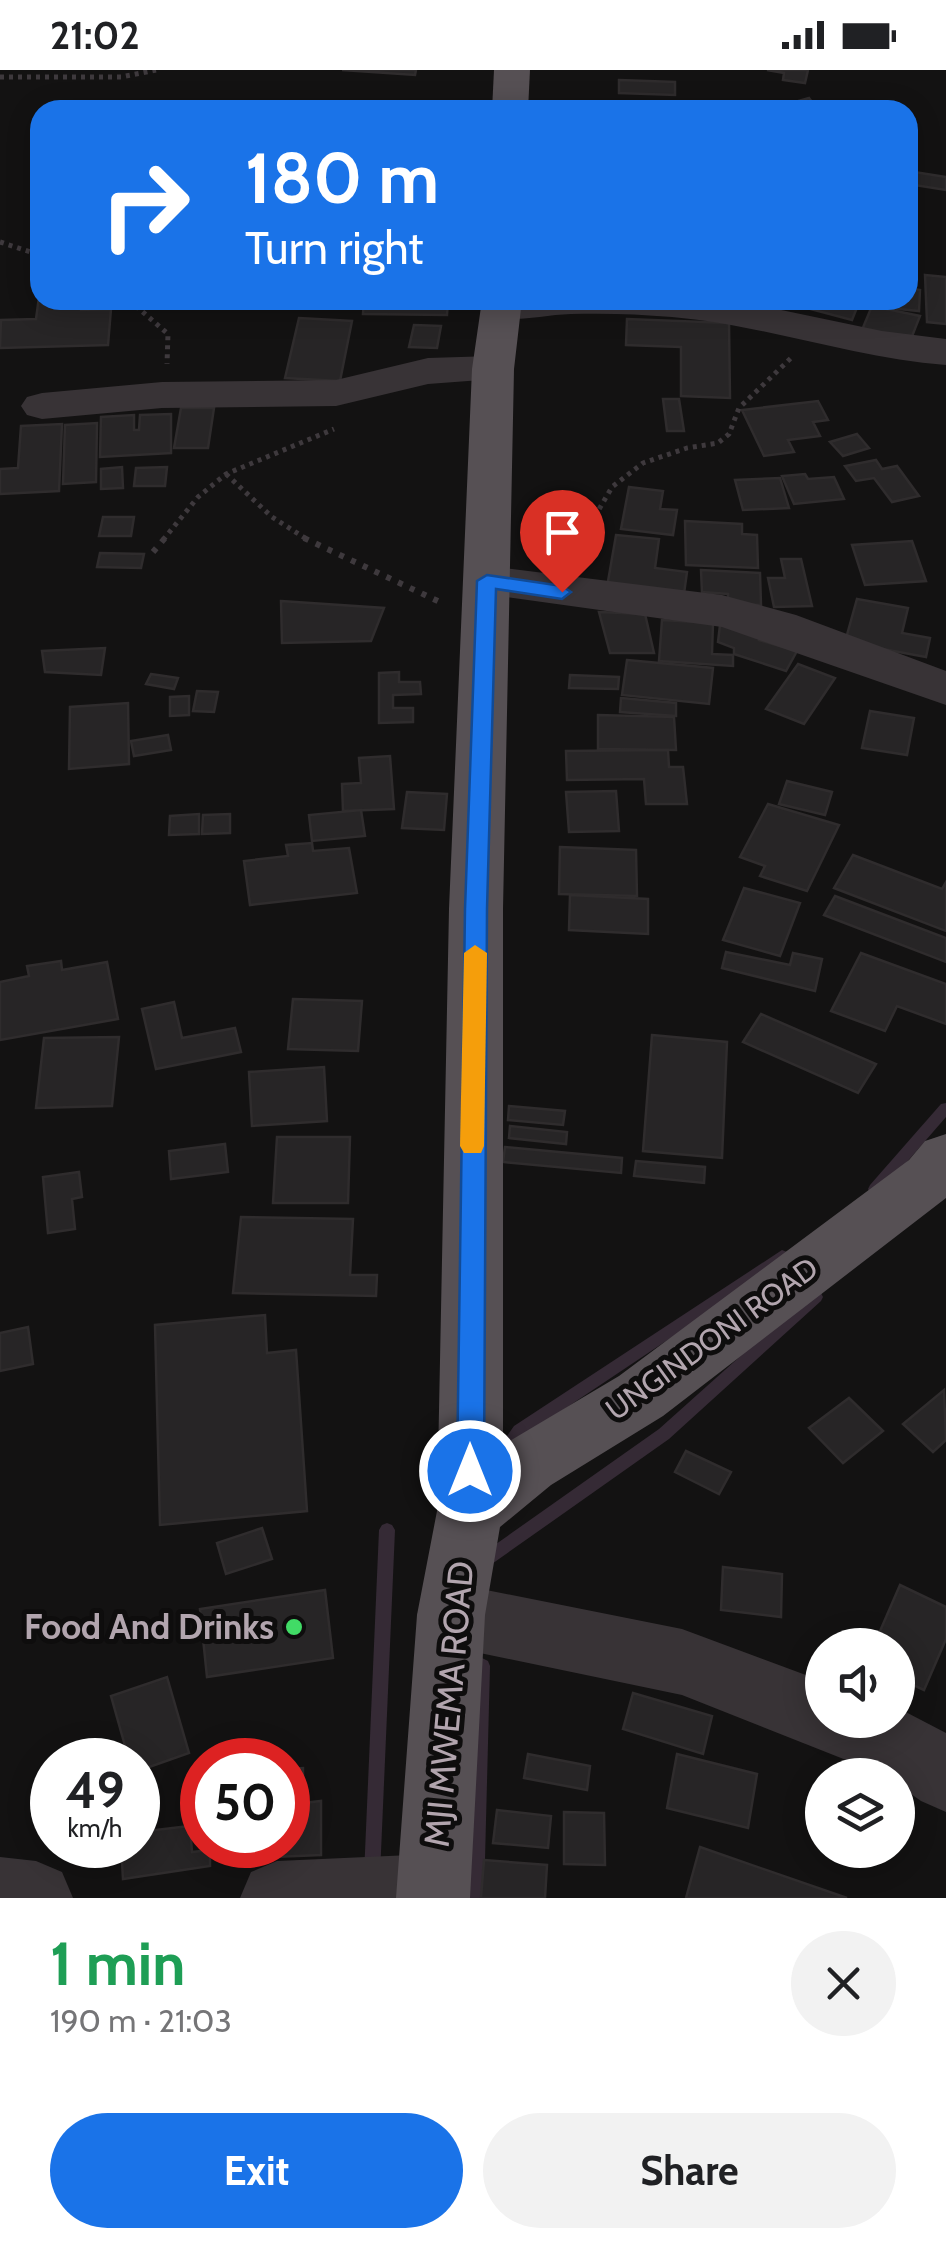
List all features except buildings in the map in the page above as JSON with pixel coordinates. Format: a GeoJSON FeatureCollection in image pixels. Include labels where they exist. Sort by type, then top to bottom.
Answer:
{"type":"FeatureCollection","features":[{"type":"Feature","properties":{"kind":"main road"},"geometry":{"type":"LineString","coordinates":[[510,100],[512,70]]}},
{"type":"Feature","properties":{"kind":"main road","name":"MJI MWEMA ROAD"},"geometry":{"type":"LineString","coordinates":[[433,1895],[451,1614],[470,1511],[474,1002],[503,598],[494,369],[500,310]]}},
{"type":"Feature","properties":{"kind":"main road","name":"UNGINDONI ROAD"},"geometry":{"type":"LineString","coordinates":[[470,1511],[528,1464],[641,1396],[941,1172]]}},
{"type":"Feature","properties":{"kind":"street"},"geometry":{"type":"LineString","coordinates":[[703,310],[779,320],[891,347],[946,352]]}},
{"type":"Feature","properties":{"kind":"street"},"geometry":{"type":"LineString","coordinates":[[42,406],[162,395],[336,393],[428,371],[494,369]]}},
{"type":"Feature","properties":{"kind":"street"},"geometry":{"type":"LineString","coordinates":[[503,598],[721,610],[803,632],[946,688]]}},
{"type":"Feature","properties":{"kind":"street"},"geometry":{"type":"LineString","coordinates":[[451,1614],[682,1662],[805,1709]]}},
{"type":"Feature","properties":{"kind":"street"},"geometry":{"type":"LineString","coordinates":[[886,1738],[902,1744],[946,1776]]}},
{"type":"Feature","properties":{"kind":"street"},"geometry":{"type":"LineString","coordinates":[[0,1894],[36,1898]]}},
{"type":"Feature","properties":{"kind":"street"},"geometry":{"type":"LineString","coordinates":[[276,1898],[433,1895]]}},
{"type":"Feature","properties":{"kind":"path"},"geometry":{"type":"LineString","coordinates":[[0,77],[121,77],[156,70]]}},
{"type":"Feature","properties":{"kind":"path"},"geometry":{"type":"LineString","coordinates":[[0,242],[30,252]]}},
{"type":"Feature","properties":{"kind":"path"},"geometry":{"type":"LineString","coordinates":[[140,310],[168,334],[170,346],[162,395]]}},
{"type":"Feature","properties":{"kind":"path"},"geometry":{"type":"LineString","coordinates":[[226,474],[276,524],[503,598],[578,550],[612,486],[643,463],[718,443],[729,434],[738,408],[821,330]]}},
{"type":"Feature","properties":{"kind":"path"},"geometry":{"type":"LineString","coordinates":[[153,552],[198,498],[226,474],[317,439],[358,415],[393,381]]}},
{"type":"Feature","properties":{"kind":"waterway"},"geometry":{"type":"LineString","coordinates":[[875,1189],[946,1108]]}},
{"type":"Feature","properties":{"kind":"waterway"},"geometry":{"type":"LineString","coordinates":[[504,1450],[519,1431],[782,1256]]}},
{"type":"Feature","properties":{"kind":"waterway"},"geometry":{"type":"LineString","coordinates":[[484,1561],[664,1434],[816,1297]]}},
{"type":"Feature","properties":{"kind":"waterway"},"geometry":{"type":"LineString","coordinates":[[371,1898],[387,1530]]}},
{"type":"Feature","properties":{"kind":"waterway"},"geometry":{"type":"LineString","coordinates":[[476,1898],[482,1666]]}},
{"type":"Feature","properties":{"kind":"slow traffic"},"geometry":{"type":"LineString","coordinates":[[472,1146],[475,953]]}},
{"type":"Feature","properties":{"kind":"place","name":"Food And Drinks"},"geometry":{"type":"Point","coordinates":[294,1627]}},
{"type":"Feature","properties":{"kind":"route"},"geometry":{"type":"LineString","coordinates":[[470,1471],[476,909],[487,581],[562,592]]}}]}
